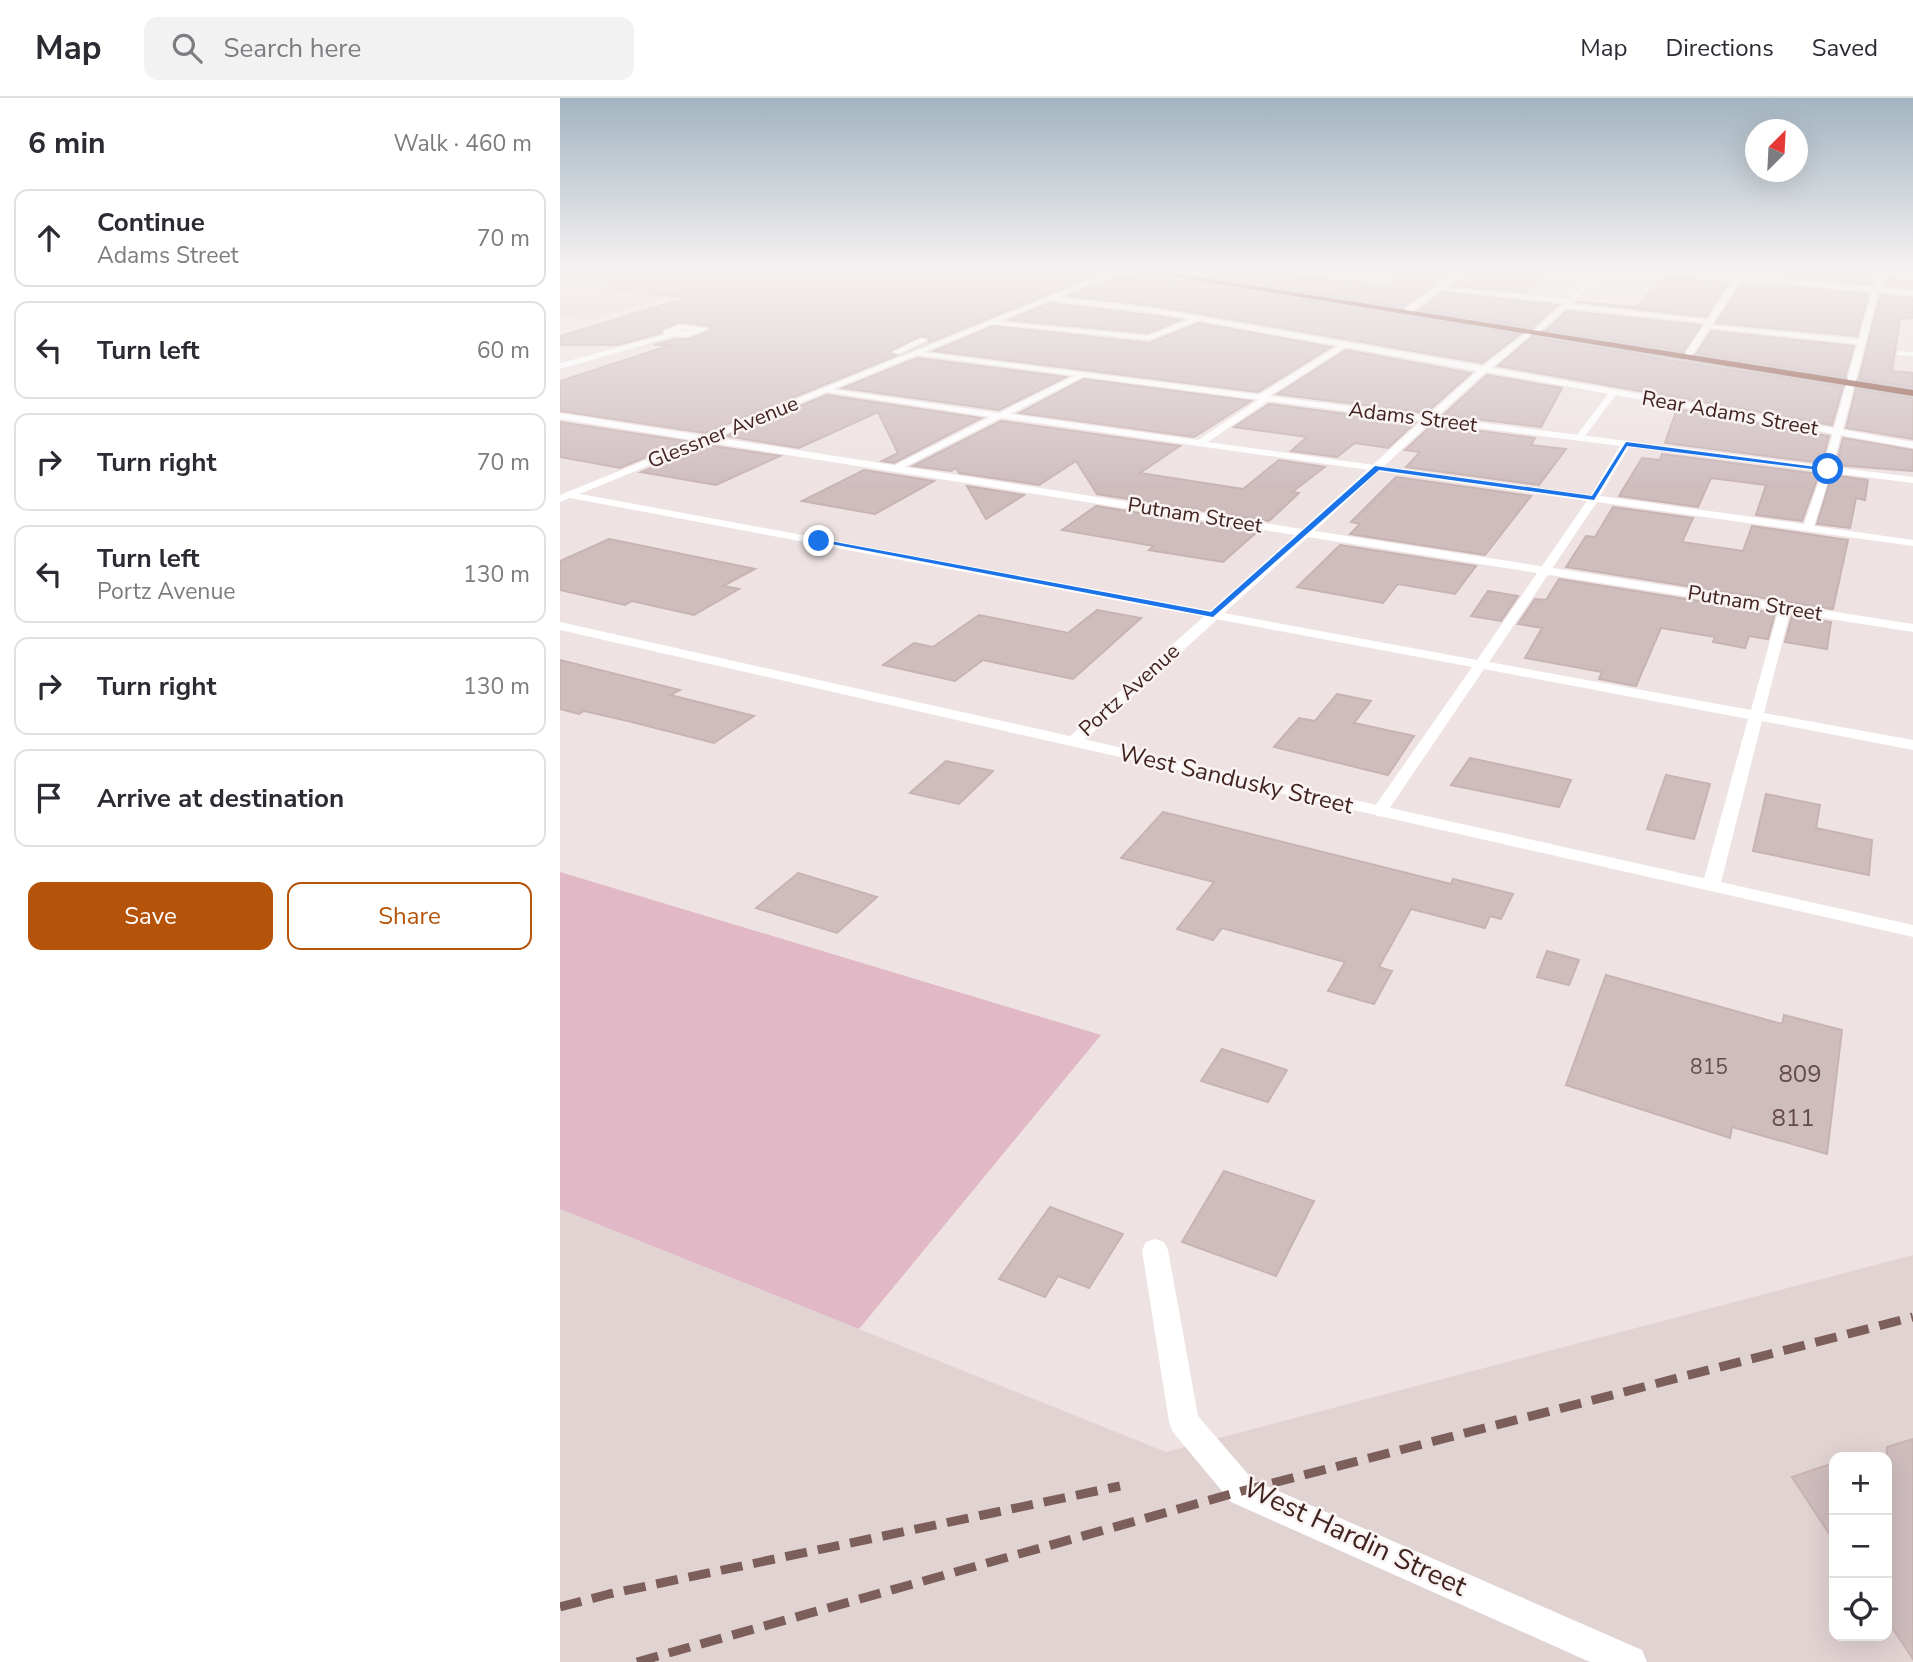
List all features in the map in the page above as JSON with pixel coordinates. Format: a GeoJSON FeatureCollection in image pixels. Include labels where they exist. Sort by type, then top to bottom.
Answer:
{"type":"FeatureCollection","features":[{"type":"Feature","properties":{"kind":"highway"},"geometry":{"type":"LineString","coordinates":[[1601,343],[1913,393]]}},
{"type":"Feature","properties":{"kind":"street"},"geometry":{"type":"LineString","coordinates":[[560,366],[643,343]]}},
{"type":"Feature","properties":{"kind":"street","name":"Glessner Avenue"},"geometry":{"type":"LineString","coordinates":[[565,497],[941,343]]}},
{"type":"Feature","properties":{"kind":"street","name":"Rear Adams Street"},"geometry":{"type":"LineString","coordinates":[[1332,343],[1913,445]]}},
{"type":"Feature","properties":{"kind":"street","name":"Portz Avenue"},"geometry":{"type":"LineString","coordinates":[[1074,741],[1484,370],[1519,343]]}},
{"type":"Feature","properties":{"kind":"street"},"geometry":{"type":"LineString","coordinates":[[1687,357],[1696,343]]}},
{"type":"Feature","properties":{"kind":"street","name":"Adams Street"},"geometry":{"type":"LineString","coordinates":[[914,354],[1913,480]]}},
{"type":"Feature","properties":{"kind":"street","name":"Putnam Street"},"geometry":{"type":"LineString","coordinates":[[560,415],[1913,628]]}},
{"type":"Feature","properties":{"kind":"street","name":"West Sandusky Street"},"geometry":{"type":"LineString","coordinates":[[560,626],[1913,931]]}},
{"type":"Feature","properties":{"kind":"street","name":"West Hardin Street"},"geometry":{"type":"LineString","coordinates":[[1155,1250],[1184,1422],[1242,1491],[1630,1662]]}},
{"type":"Feature","properties":{"kind":"lane"},"geometry":{"type":"LineString","coordinates":[[896,352],[917,343]]}},
{"type":"Feature","properties":{"kind":"lane"},"geometry":{"type":"LineString","coordinates":[[1808,528],[1828,469],[1863,343]]}},
{"type":"Feature","properties":{"kind":"lane"},"geometry":{"type":"LineString","coordinates":[[1200,443],[1343,345]]}},
{"type":"Feature","properties":{"kind":"lane"},"geometry":{"type":"LineString","coordinates":[[1899,353],[1913,354]]}},
{"type":"Feature","properties":{"kind":"lane"},"geometry":{"type":"LineString","coordinates":[[897,468],[1080,375]]}},
{"type":"Feature","properties":{"kind":"lane"},"geometry":{"type":"LineString","coordinates":[[824,391],[1913,544]]}},
{"type":"Feature","properties":{"kind":"lane"},"geometry":{"type":"LineString","coordinates":[[1578,438],[1614,393]]}},
{"type":"Feature","properties":{"kind":"lane"},"geometry":{"type":"LineString","coordinates":[[1379,812],[1594,498],[1626,444]]}},
{"type":"Feature","properties":{"kind":"lane"},"geometry":{"type":"LineString","coordinates":[[565,497],[1913,745]]}},
{"type":"Feature","properties":{"kind":"lane"},"geometry":{"type":"LineString","coordinates":[[1711,886],[1786,608]]}},
{"type":"Feature","properties":{"kind":"shaded area"},"geometry":{"type":"Polygon","coordinates":[[[813,343],[942,343],[908,357],[813,343]]]}},
{"type":"Feature","properties":{"kind":"shaded area"},"geometry":{"type":"Polygon","coordinates":[[[560,872],[1101,1035],[859,1329],[560,1209],[560,872]]]}},
{"type":"Feature","properties":{"kind":"shaded area"},"geometry":{"type":"Polygon","coordinates":[[[560,1209],[1166,1452],[1913,1255],[1913,1662],[560,1662],[560,1209]]]}},
{"type":"Feature","properties":{"kind":"building"},"geometry":{"type":"Polygon","coordinates":[[[560,343],[625,343],[618,345],[560,343]]]}},
{"type":"Feature","properties":{"kind":"building"},"geometry":{"type":"Polygon","coordinates":[[[906,343],[891,350],[890,353],[896,356],[705,433],[560,411],[560,381],[671,345],[654,345],[906,343]]]}},
{"type":"Feature","properties":{"kind":"building"},"geometry":{"type":"Polygon","coordinates":[[[953,343],[1309,343],[1331,347],[1258,392],[934,351],[953,343]]]}},
{"type":"Feature","properties":{"kind":"building"},"geometry":{"type":"Polygon","coordinates":[[[1368,343],[1508,343],[1482,363],[1368,343]]]}},
{"type":"Feature","properties":{"kind":"building"},"geometry":{"type":"Polygon","coordinates":[[[1525,343],[1568,343],[1843,387],[1832,425],[1498,366],[1525,343]]]}},
{"type":"Feature","properties":{"kind":"building"},"geometry":{"type":"Polygon","coordinates":[[[1631,343],[1689,343],[1684,351],[1631,343]]]}},
{"type":"Feature","properties":{"kind":"building"},"geometry":{"type":"Polygon","coordinates":[[[1703,343],[1825,343],[1854,346],[1845,377],[1697,353],[1703,343]]]}},
{"type":"Feature","properties":{"kind":"building"},"geometry":{"type":"Polygon","coordinates":[[[1868,343],[1896,343],[1892,371],[1913,373],[1913,387],[1859,379],[1868,343]]]}},
{"type":"Feature","properties":{"kind":"building"},"geometry":{"type":"Polygon","coordinates":[[[1346,350],[1471,373],[1426,413],[1277,394],[1346,350]]]}},
{"type":"Feature","properties":{"kind":"building"},"geometry":{"type":"Polygon","coordinates":[[[917,358],[1066,377],[999,410],[843,388],[917,358]]]}},
{"type":"Feature","properties":{"kind":"building"},"geometry":{"type":"Polygon","coordinates":[[[1487,375],[1562,388],[1541,427],[1443,415],[1487,375]]]}},
{"type":"Feature","properties":{"kind":"building"},"geometry":{"type":"Polygon","coordinates":[[[1084,379],[1251,401],[1194,437],[1019,413],[1084,379]]]}},
{"type":"Feature","properties":{"kind":"building"},"geometry":{"type":"Polygon","coordinates":[[[1856,389],[1913,398],[1913,439],[1846,428],[1856,389]]]}},
{"type":"Feature","properties":{"kind":"building"},"geometry":{"type":"Polygon","coordinates":[[[827,395],[981,418],[894,463],[882,461],[898,453],[878,412],[799,448],[726,436],[827,395]]]}},
{"type":"Feature","properties":{"kind":"building"},"geometry":{"type":"Polygon","coordinates":[[[1269,404],[1415,423],[1388,448],[1355,443],[1337,457],[1291,451],[1307,437],[1234,427],[1269,404]]]}},
{"type":"Feature","properties":{"kind":"building"},"geometry":{"type":"Polygon","coordinates":[[[1677,409],[1829,436],[1822,463],[1665,443],[1677,409]]]}},
{"type":"Feature","properties":{"kind":"building"},"geometry":{"type":"Polygon","coordinates":[[[1001,421],[1180,446],[1140,473],[1243,489],[1279,460],[1325,467],[1292,492],[1299,493],[1269,521],[1097,494],[1076,461],[1039,485],[959,473],[956,468],[951,471],[913,466],[1001,421]]]}},
{"type":"Feature","properties":{"kind":"building"},"geometry":{"type":"Polygon","coordinates":[[[560,422],[685,441],[620,468],[560,457],[560,422]]]}},
{"type":"Feature","properties":{"kind":"building"},"geometry":{"type":"Polygon","coordinates":[[[1432,425],[1535,438],[1531,445],[1566,449],[1539,485],[1406,467],[1420,452],[1405,450],[1432,425]]]}},
{"type":"Feature","properties":{"kind":"building"},"geometry":{"type":"Polygon","coordinates":[[[1843,438],[1913,450],[1913,471],[1836,465],[1843,438]]]}},
{"type":"Feature","properties":{"kind":"building"},"geometry":{"type":"Polygon","coordinates":[[[706,445],[780,456],[716,485],[641,472],[706,445]]]}},
{"type":"Feature","properties":{"kind":"building"},"geometry":{"type":"Polygon","coordinates":[[[1662,454],[1819,474],[1802,521],[1756,515],[1766,485],[1711,478],[1698,507],[1619,496],[1642,458],[1660,460],[1662,454]]]}},
{"type":"Feature","properties":{"kind":"building"},"geometry":{"type":"Polygon","coordinates":[[[864,470],[934,481],[875,514],[802,501],[864,470]]]}},
{"type":"Feature","properties":{"kind":"building"},"geometry":{"type":"Polygon","coordinates":[[[1832,475],[1868,480],[1865,500],[1856,498],[1850,528],[1817,524],[1832,475]]]}},
{"type":"Feature","properties":{"kind":"building"},"geometry":{"type":"Polygon","coordinates":[[[1396,477],[1531,496],[1485,555],[1350,534],[1360,524],[1351,522],[1396,477]]]}},
{"type":"Feature","properties":{"kind":"building"},"geometry":{"type":"Polygon","coordinates":[[[967,486],[1024,495],[986,519],[967,486]]]}},
{"type":"Feature","properties":{"kind":"building"},"geometry":{"type":"Polygon","coordinates":[[[1096,506],[1257,532],[1223,562],[1149,550],[1154,546],[1062,530],[1096,506]]]}},
{"type":"Feature","properties":{"kind":"building"},"geometry":{"type":"Polygon","coordinates":[[[1613,507],[1693,518],[1682,542],[1743,551],[1752,526],[1848,540],[1833,609],[1566,567],[1586,536],[1595,537],[1613,507]]]}},
{"type":"Feature","properties":{"kind":"building"},"geometry":{"type":"Polygon","coordinates":[[[609,539],[755,569],[723,586],[739,589],[694,615],[632,601],[625,605],[560,590],[560,561],[609,539]]]}},
{"type":"Feature","properties":{"kind":"building"},"geometry":{"type":"Polygon","coordinates":[[[1340,545],[1476,566],[1455,594],[1398,584],[1383,603],[1297,587],[1340,545]]]}},
{"type":"Feature","properties":{"kind":"building"},"geometry":{"type":"Polygon","coordinates":[[[1559,579],[1775,613],[1768,639],[1749,636],[1745,648],[1713,642],[1715,637],[1661,628],[1636,686],[1599,679],[1602,672],[1525,658],[1542,628],[1518,624],[1535,599],[1546,600],[1559,579]]]}},
{"type":"Feature","properties":{"kind":"building"},"geometry":{"type":"Polygon","coordinates":[[[1488,591],[1518,596],[1501,621],[1471,616],[1488,591]]]}},
{"type":"Feature","properties":{"kind":"building"},"geometry":{"type":"Polygon","coordinates":[[[1097,610],[1141,618],[1073,679],[983,660],[955,681],[883,665],[914,643],[933,647],[979,615],[1068,633],[1097,610]]]}},
{"type":"Feature","properties":{"kind":"building"},"geometry":{"type":"Polygon","coordinates":[[[1792,616],[1831,622],[1827,649],[1785,642],[1792,616]]]}},
{"type":"Feature","properties":{"kind":"building"},"geometry":{"type":"Polygon","coordinates":[[[560,660],[680,690],[670,695],[754,716],[714,743],[584,711],[579,714],[560,709],[560,660]]]}},
{"type":"Feature","properties":{"kind":"building"},"geometry":{"type":"Polygon","coordinates":[[[1337,694],[1371,701],[1354,723],[1414,736],[1388,775],[1274,747],[1299,718],[1315,721],[1337,694]]]}},
{"type":"Feature","properties":{"kind":"building"},"geometry":{"type":"Polygon","coordinates":[[[1470,758],[1571,780],[1559,807],[1451,785],[1470,758]]]}},
{"type":"Feature","properties":{"kind":"building"},"geometry":{"type":"Polygon","coordinates":[[[946,761],[993,771],[959,804],[910,793],[946,761]]]}},
{"type":"Feature","properties":{"kind":"building"},"geometry":{"type":"Polygon","coordinates":[[[1666,775],[1710,784],[1694,839],[1647,829],[1666,775]]]}},
{"type":"Feature","properties":{"kind":"building"},"geometry":{"type":"Polygon","coordinates":[[[1766,794],[1820,805],[1816,828],[1872,840],[1869,875],[1753,851],[1766,794]]]}},
{"type":"Feature","properties":{"kind":"building"},"geometry":{"type":"Polygon","coordinates":[[[1163,812],[1451,884],[1453,879],[1513,894],[1501,919],[1490,916],[1485,928],[1411,909],[1379,967],[1392,971],[1374,1004],[1328,991],[1345,962],[1222,928],[1213,940],[1177,929],[1214,882],[1121,858],[1163,812]]]}},
{"type":"Feature","properties":{"kind":"building"},"geometry":{"type":"Polygon","coordinates":[[[798,873],[877,897],[837,933],[756,908],[798,873]]]}},
{"type":"Feature","properties":{"kind":"building"},"geometry":{"type":"Polygon","coordinates":[[[1547,951],[1579,960],[1569,985],[1537,977],[1547,951]]]}},
{"type":"Feature","properties":{"kind":"building"},"geometry":{"type":"Polygon","coordinates":[[[1606,975],[1782,1024],[1784,1015],[1842,1030],[1827,1154],[1732,1127],[1730,1138],[1566,1085],[1606,975]]]}},
{"type":"Feature","properties":{"kind":"building"},"geometry":{"type":"Polygon","coordinates":[[[1222,1049],[1287,1070],[1268,1102],[1201,1081],[1222,1049]]]}},
{"type":"Feature","properties":{"kind":"building"},"geometry":{"type":"Polygon","coordinates":[[[1224,1171],[1314,1201],[1276,1276],[1182,1242],[1224,1171]]]}},
{"type":"Feature","properties":{"kind":"building"},"geometry":{"type":"Polygon","coordinates":[[[1050,1207],[1123,1234],[1089,1288],[1058,1276],[1045,1297],[999,1279],[1050,1207]]]}},
{"type":"Feature","properties":{"kind":"building"},"geometry":{"type":"Polygon","coordinates":[[[1913,1439],[1913,1659],[1892,1628],[1892,1452],[1887,1452],[1887,1447],[1913,1439]]]}},
{"type":"Feature","properties":{"kind":"building"},"geometry":{"type":"Polygon","coordinates":[[[1829,1465],[1829,1533],[1792,1477],[1829,1465]]]}},
{"type":"Feature","properties":{"kind":"railway"},"geometry":{"type":"LineString","coordinates":[[637,1662],[1242,1491],[1913,1317]]}},
{"type":"Feature","properties":{"kind":"railway"},"geometry":{"type":"LineString","coordinates":[[560,1607],[609,1594],[1120,1486]]}},
{"type":"Feature","properties":{"kind":"route"},"geometry":{"type":"LineString","coordinates":[[819,541],[1213,615],[1377,467],[1594,498],[1626,444],[1828,469]]}}]}
